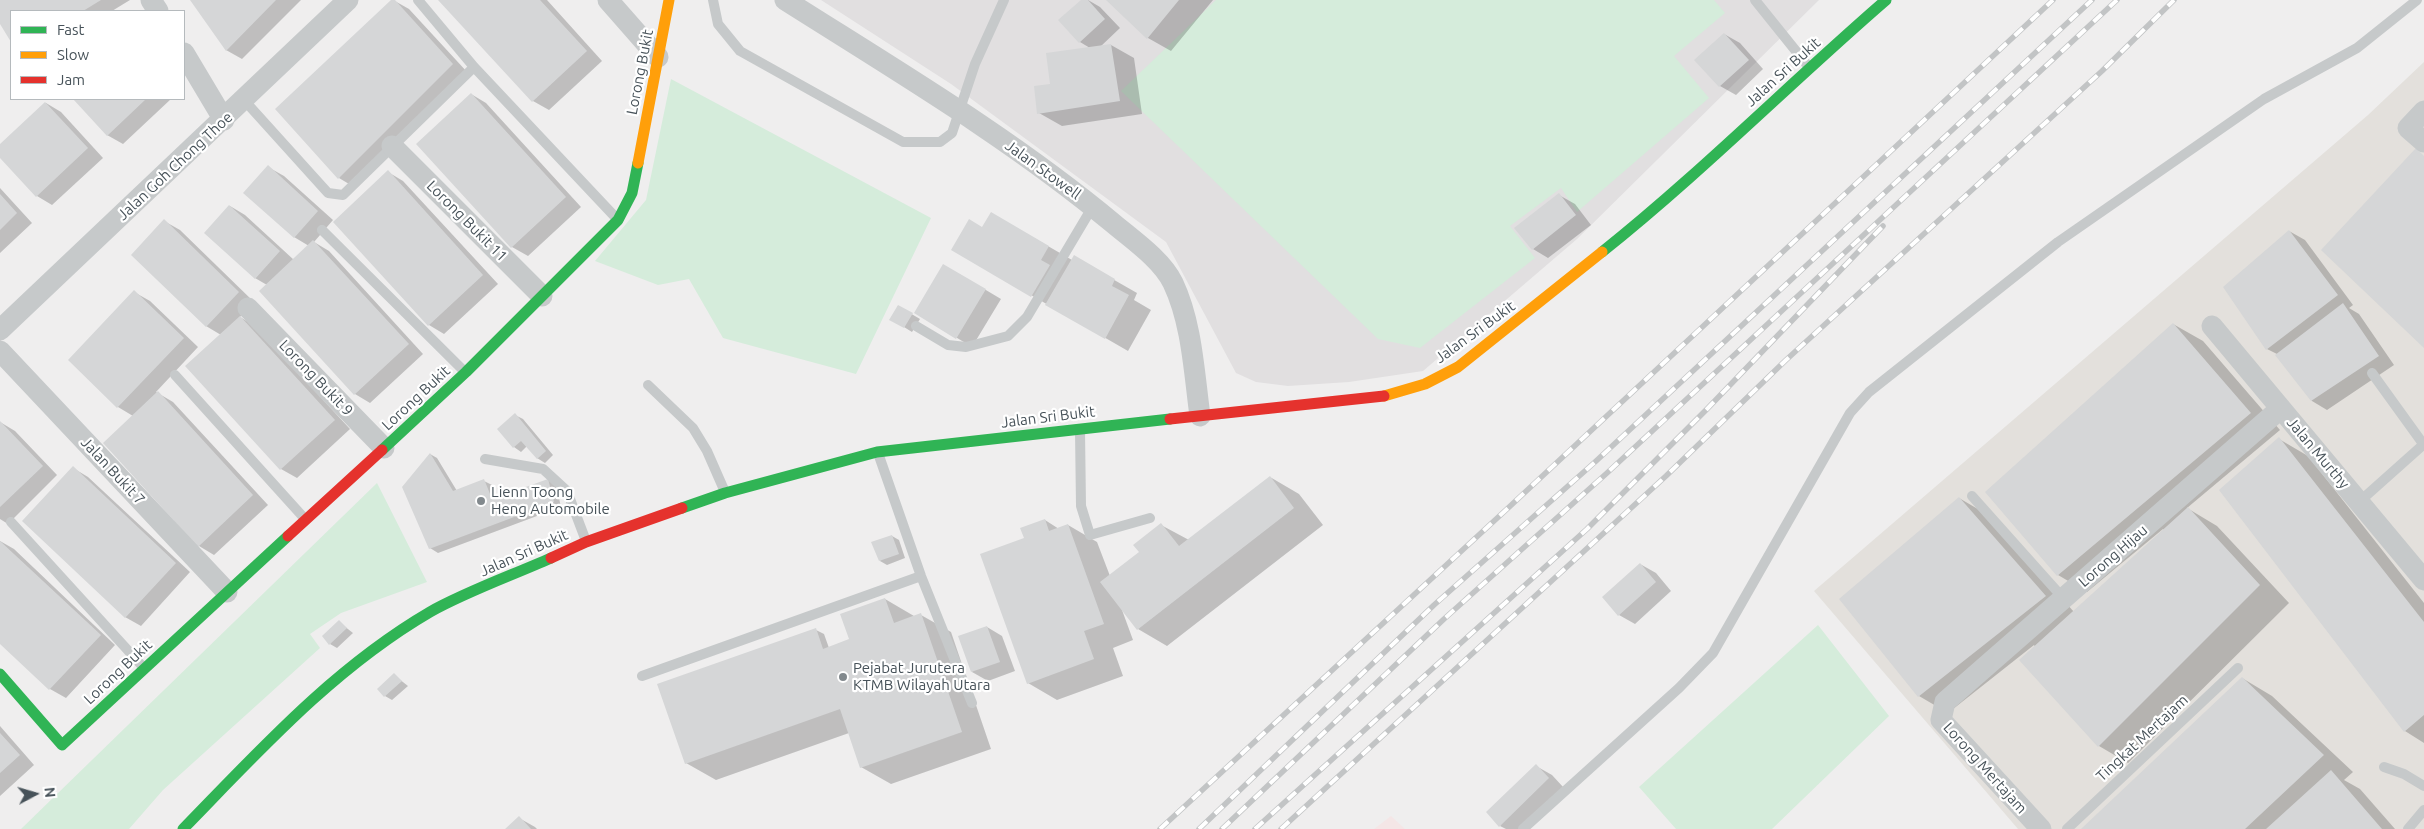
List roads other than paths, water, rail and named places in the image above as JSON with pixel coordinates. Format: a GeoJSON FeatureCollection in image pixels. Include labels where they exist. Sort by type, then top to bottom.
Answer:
{"type":"FeatureCollection","features":[{"type":"Feature","properties":{"kind":"street","name":"Jalan Goh Chong Thoe"},"geometry":{"type":"LineString","coordinates":[[0,330],[224,120],[348,0]]}},
{"type":"Feature","properties":{"kind":"street"},"geometry":{"type":"LineString","coordinates":[[608,0],[658,56]]}},
{"type":"Feature","properties":{"kind":"street","name":"Lorong Bukit"},"geometry":{"type":"LineString","coordinates":[[0,674],[62,745],[466,372],[618,220],[632,193],[669,0]]}},
{"type":"Feature","properties":{"kind":"street","name":"Jalan Stowell"},"geometry":{"type":"LineString","coordinates":[[785,0],[960,110],[1093,206],[1148,252],[1172,281],[1186,318],[1200,416]]}},
{"type":"Feature","properties":{"kind":"street","name":"Jalan Sri Bukit"},"geometry":{"type":"LineString","coordinates":[[183,829],[279,730],[331,682],[392,636],[432,611],[586,542],[725,492],[877,452],[1390,395],[1424,384],[1458,367],[1660,206],[1809,68],[1886,0]]}},
{"type":"Feature","properties":{"kind":"street"},"geometry":{"type":"LineString","coordinates":[[185,56],[224,120]]}},
{"type":"Feature","properties":{"kind":"street"},"geometry":{"type":"LineString","coordinates":[[2424,111],[2408,128],[2424,142]]}},
{"type":"Feature","properties":{"kind":"street","name":"Lorong Bukit 11"},"geometry":{"type":"LineString","coordinates":[[392,146],[542,296]]}},
{"type":"Feature","properties":{"kind":"street","name":"Lorong Bukit 9"},"geometry":{"type":"LineString","coordinates":[[248,308],[384,448]]}},
{"type":"Feature","properties":{"kind":"street","name":"Jalan Murthy"},"geometry":{"type":"LineString","coordinates":[[2212,326],[2424,580]]}},
{"type":"Feature","properties":{"kind":"street","name":"Jalan Bukit 7"},"geometry":{"type":"LineString","coordinates":[[0,351],[227,592]]}},
{"type":"Feature","properties":{"kind":"street","name":"Lorong Hijau"},"geometry":{"type":"LineString","coordinates":[[1945,702],[2280,409]]}},
{"type":"Feature","properties":{"kind":"street","name":"Lorong Mertajam"},"geometry":{"type":"LineString","coordinates":[[1945,702],[1941,720],[2041,829]]}},
{"type":"Feature","properties":{"kind":"lane"},"geometry":{"type":"LineString","coordinates":[[418,0],[474,66],[618,220]]}},
{"type":"Feature","properties":{"kind":"lane"},"geometry":{"type":"LineString","coordinates":[[712,0],[718,24],[740,51],[903,142],[940,142],[952,133],[975,64],[1004,0]]}},
{"type":"Feature","properties":{"kind":"lane"},"geometry":{"type":"LineString","coordinates":[[1755,0],[1809,68]]}},
{"type":"Feature","properties":{"kind":"lane"},"geometry":{"type":"LineString","coordinates":[[1523,829],[1679,688],[1713,653],[1850,413],[1869,392],[2058,242],[2264,99],[2357,48],[2417,0]]}},
{"type":"Feature","properties":{"kind":"lane"},"geometry":{"type":"LineString","coordinates":[[244,100],[328,193],[343,195],[474,66]]}},
{"type":"Feature","properties":{"kind":"lane"},"geometry":{"type":"LineString","coordinates":[[916,326],[948,345],[966,348],[1008,336],[1027,317],[1093,206]]}},
{"type":"Feature","properties":{"kind":"lane"},"geometry":{"type":"LineString","coordinates":[[322,230],[466,372]]}},
{"type":"Feature","properties":{"kind":"lane"},"geometry":{"type":"LineString","coordinates":[[2358,502],[2424,445],[2372,373]]}},
{"type":"Feature","properties":{"kind":"lane"},"geometry":{"type":"LineString","coordinates":[[174,375],[306,520]]}},
{"type":"Feature","properties":{"kind":"lane"},"geometry":{"type":"LineString","coordinates":[[648,385],[693,428],[707,451],[725,492]]}},
{"type":"Feature","properties":{"kind":"lane"},"geometry":{"type":"LineString","coordinates":[[1080,428],[1081,506],[1090,535],[1150,518]]}},
{"type":"Feature","properties":{"kind":"lane"},"geometry":{"type":"LineString","coordinates":[[877,452],[921,576],[972,703]]}},
{"type":"Feature","properties":{"kind":"lane"},"geometry":{"type":"LineString","coordinates":[[484,459],[544,469],[567,491],[586,542]]}},
{"type":"Feature","properties":{"kind":"lane"},"geometry":{"type":"LineString","coordinates":[[1972,496],[2064,599]]}},
{"type":"Feature","properties":{"kind":"lane"},"geometry":{"type":"LineString","coordinates":[[11,522],[144,668]]}},
{"type":"Feature","properties":{"kind":"lane"},"geometry":{"type":"LineString","coordinates":[[642,676],[921,576]]}},
{"type":"Feature","properties":{"kind":"lane","name":"Tingkat Mertajam"},"geometry":{"type":"LineString","coordinates":[[2067,829],[2238,668]]}},
{"type":"Feature","properties":{"kind":"lane"},"geometry":{"type":"LineString","coordinates":[[2384,767],[2404,774],[2424,786]]}},
{"type":"Feature","properties":{"kind":"lane"},"geometry":{"type":"LineString","coordinates":[[2408,829],[2424,810]]}},
{"type":"Feature","properties":{"kind":"railway"},"geometry":{"type":"LineString","coordinates":[[1160,829],[1507,509],[2053,0]]}},
{"type":"Feature","properties":{"kind":"railway"},"geometry":{"type":"LineString","coordinates":[[1199,829],[1434,605],[1595,462],[2092,0]]}},
{"type":"Feature","properties":{"kind":"railway"},"geometry":{"type":"LineString","coordinates":[[1222,829],[1444,619],[1607,473],[2117,0]]}},
{"type":"Feature","properties":{"kind":"railway"},"geometry":{"type":"LineString","coordinates":[[1281,829],[1666,476],[1786,360],[2102,71],[2174,0]]}},
{"type":"Feature","properties":{"kind":"railway"},"geometry":{"type":"LineString","coordinates":[[1255,829],[1587,529],[1707,409],[1883,226]]}},
{"type":"Feature","properties":{"kind":"place","name":"Lienn Toong Heng Automobile"},"geometry":{"type":"Point","coordinates":[481,501]}},
{"type":"Feature","properties":{"kind":"place","name":"Pejabat Jurutera KTMB Wilayah Utara"},"geometry":{"type":"Point","coordinates":[843,677]}}]}
